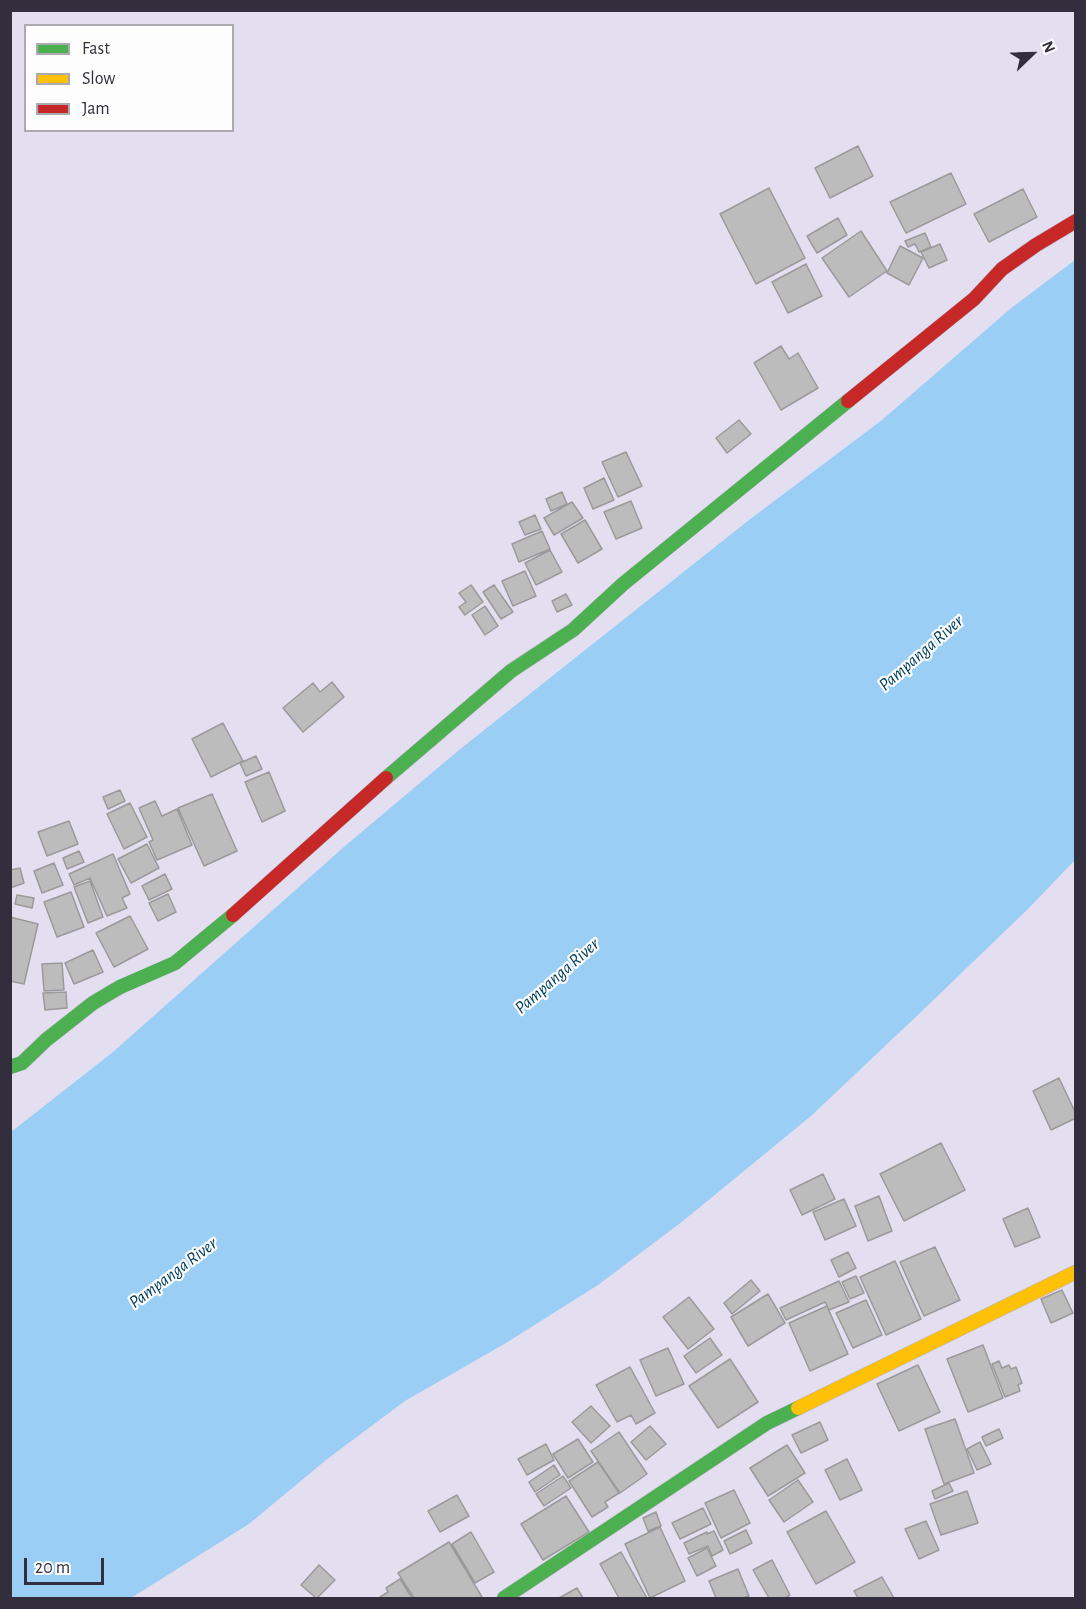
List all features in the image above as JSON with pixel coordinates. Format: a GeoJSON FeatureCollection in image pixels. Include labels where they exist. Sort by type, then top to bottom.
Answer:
{"type":"FeatureCollection","features":[{"type":"Feature","properties":{"kind":"street"},"geometry":{"type":"LineString","coordinates":[[10,1067],[22,1063],[46,1040],[93,1004],[120,987],[175,963],[249,902],[401,765],[511,671],[573,630],[623,584],[974,299],[1002,269],[1076,221]]}},
{"type":"Feature","properties":{"kind":"street"},"geometry":{"type":"LineString","coordinates":[[504,1599],[767,1423],[1076,1272]]}},
{"type":"Feature","properties":{"kind":"water","name":"Pampanga River"},"geometry":{"type":"Polygon","coordinates":[[[1075,260],[1075,860],[1028,909],[811,1116],[683,1221],[598,1285],[506,1343],[405,1401],[326,1460],[249,1524],[131,1598],[11,1598],[11,1132],[113,1052],[345,846],[459,750],[749,520],[882,420],[1010,309],[1075,260]]]}},
{"type":"Feature","properties":{"kind":"building"},"geometry":{"type":"Polygon","coordinates":[[[858,146],[873,176],[830,198],[815,168],[858,146]]]}},
{"type":"Feature","properties":{"kind":"building"},"geometry":{"type":"Polygon","coordinates":[[[951,173],[966,204],[906,233],[890,202],[951,173]]]}},
{"type":"Feature","properties":{"kind":"building"},"geometry":{"type":"Polygon","coordinates":[[[769,188],[805,258],[756,284],[720,214],[769,188]]]}},
{"type":"Feature","properties":{"kind":"building"},"geometry":{"type":"Polygon","coordinates":[[[1023,189],[1037,217],[989,242],[974,214],[1023,189]]]}},
{"type":"Feature","properties":{"kind":"building"},"geometry":{"type":"Polygon","coordinates":[[[838,218],[847,235],[817,253],[807,236],[838,218]]]}},
{"type":"Feature","properties":{"kind":"building"},"geometry":{"type":"Polygon","coordinates":[[[861,231],[887,271],[849,297],[822,258],[861,231]]]}},
{"type":"Feature","properties":{"kind":"building"},"geometry":{"type":"Polygon","coordinates":[[[925,233],[931,247],[919,252],[915,244],[908,247],[905,241],[925,233]]]}},
{"type":"Feature","properties":{"kind":"building"},"geometry":{"type":"Polygon","coordinates":[[[940,244],[947,260],[929,268],[921,252],[940,244]]]}},
{"type":"Feature","properties":{"kind":"building"},"geometry":{"type":"Polygon","coordinates":[[[900,246],[923,258],[909,285],[887,273],[900,246]]]}},
{"type":"Feature","properties":{"kind":"building"},"geometry":{"type":"Polygon","coordinates":[[[806,264],[822,296],[788,313],[772,282],[806,264]]]}},
{"type":"Feature","properties":{"kind":"building"},"geometry":{"type":"Polygon","coordinates":[[[781,346],[789,359],[798,353],[818,388],[781,410],[754,363],[781,346]]]}},
{"type":"Feature","properties":{"kind":"building"},"geometry":{"type":"Polygon","coordinates":[[[739,420],[751,434],[727,453],[716,438],[739,420]]]}},
{"type":"Feature","properties":{"kind":"building"},"geometry":{"type":"Polygon","coordinates":[[[626,452],[642,486],[618,497],[602,462],[626,452]]]}},
{"type":"Feature","properties":{"kind":"building"},"geometry":{"type":"Polygon","coordinates":[[[604,478],[614,500],[593,509],[584,488],[604,478]]]}},
{"type":"Feature","properties":{"kind":"building"},"geometry":{"type":"Polygon","coordinates":[[[562,492],[567,504],[551,511],[546,499],[562,492]]]}},
{"type":"Feature","properties":{"kind":"building"},"geometry":{"type":"Polygon","coordinates":[[[631,501],[642,528],[616,539],[604,512],[631,501]]]}},
{"type":"Feature","properties":{"kind":"building"},"geometry":{"type":"Polygon","coordinates":[[[572,502],[583,518],[554,535],[544,518],[572,502]]]}},
{"type":"Feature","properties":{"kind":"building"},"geometry":{"type":"Polygon","coordinates":[[[535,515],[541,529],[525,535],[519,522],[535,515]]]}},
{"type":"Feature","properties":{"kind":"building"},"geometry":{"type":"Polygon","coordinates":[[[585,520],[602,549],[578,563],[561,534],[585,520]]]}},
{"type":"Feature","properties":{"kind":"building"},"geometry":{"type":"Polygon","coordinates":[[[542,531],[550,549],[519,562],[512,544],[542,531]]]}},
{"type":"Feature","properties":{"kind":"building"},"geometry":{"type":"Polygon","coordinates":[[[550,550],[562,572],[536,585],[525,563],[550,550]]]}},
{"type":"Feature","properties":{"kind":"building"},"geometry":{"type":"Polygon","coordinates":[[[525,571],[536,596],[513,606],[502,581],[525,571]]]}},
{"type":"Feature","properties":{"kind":"building"},"geometry":{"type":"Polygon","coordinates":[[[471,585],[483,602],[465,615],[459,607],[466,602],[459,593],[471,585]]]}},
{"type":"Feature","properties":{"kind":"building"},"geometry":{"type":"Polygon","coordinates":[[[494,585],[513,612],[501,619],[483,592],[494,585]]]}},
{"type":"Feature","properties":{"kind":"building"},"geometry":{"type":"Polygon","coordinates":[[[566,594],[572,605],[557,612],[552,601],[566,594]]]}},
{"type":"Feature","properties":{"kind":"building"},"geometry":{"type":"Polygon","coordinates":[[[485,606],[498,626],[485,635],[472,615],[485,606]]]}},
{"type":"Feature","properties":{"kind":"building"},"geometry":{"type":"Polygon","coordinates":[[[332,682],[344,697],[303,732],[283,708],[313,683],[320,692],[332,682]]]}},
{"type":"Feature","properties":{"kind":"building"},"geometry":{"type":"Polygon","coordinates":[[[223,723],[243,761],[211,777],[192,739],[223,723]]]}},
{"type":"Feature","properties":{"kind":"building"},"geometry":{"type":"Polygon","coordinates":[[[256,756],[262,769],[246,776],[240,763],[256,756]]]}},
{"type":"Feature","properties":{"kind":"building"},"geometry":{"type":"Polygon","coordinates":[[[269,772],[285,811],[262,822],[245,782],[269,772]]]}},
{"type":"Feature","properties":{"kind":"building"},"geometry":{"type":"Polygon","coordinates":[[[120,790],[125,801],[108,809],[103,797],[120,790]]]}},
{"type":"Feature","properties":{"kind":"building"},"geometry":{"type":"Polygon","coordinates":[[[212,794],[237,851],[204,866],[178,808],[212,794]]]}},
{"type":"Feature","properties":{"kind":"building"},"geometry":{"type":"Polygon","coordinates":[[[155,801],[162,816],[177,809],[192,845],[157,860],[149,842],[153,840],[139,808],[155,801]]]}},
{"type":"Feature","properties":{"kind":"building"},"geometry":{"type":"Polygon","coordinates":[[[130,803],[147,837],[124,849],[107,814],[130,803]]]}},
{"type":"Feature","properties":{"kind":"building"},"geometry":{"type":"Polygon","coordinates":[[[69,821],[78,844],[47,856],[38,832],[69,821]]]}},
{"type":"Feature","properties":{"kind":"building"},"geometry":{"type":"Polygon","coordinates":[[[147,844],[159,868],[131,883],[118,859],[147,844]]]}},
{"type":"Feature","properties":{"kind":"building"},"geometry":{"type":"Polygon","coordinates":[[[79,851],[84,862],[67,869],[63,858],[79,851]]]}},
{"type":"Feature","properties":{"kind":"building"},"geometry":{"type":"Polygon","coordinates":[[[113,854],[130,894],[122,898],[127,908],[107,916],[90,878],[74,885],[69,874],[113,854]]]}},
{"type":"Feature","properties":{"kind":"building"},"geometry":{"type":"Polygon","coordinates":[[[54,863],[63,885],[42,893],[34,871],[54,863]]]}},
{"type":"Feature","properties":{"kind":"building"},"geometry":{"type":"Polygon","coordinates":[[[20,868],[24,883],[10,888],[10,870],[20,868]]]}},
{"type":"Feature","properties":{"kind":"building"},"geometry":{"type":"Polygon","coordinates":[[[165,874],[172,889],[149,900],[142,886],[165,874]]]}},
{"type":"Feature","properties":{"kind":"building"},"geometry":{"type":"Polygon","coordinates":[[[90,881],[103,917],[88,923],[74,887],[90,881]]]}},
{"type":"Feature","properties":{"kind":"building"},"geometry":{"type":"Polygon","coordinates":[[[71,892],[84,927],[57,937],[44,902],[71,892]]]}},
{"type":"Feature","properties":{"kind":"building"},"geometry":{"type":"Polygon","coordinates":[[[168,894],[176,912],[158,921],[149,903],[168,894]]]}},
{"type":"Feature","properties":{"kind":"building"},"geometry":{"type":"Polygon","coordinates":[[[17,895],[34,898],[32,908],[15,904],[17,895]]]}},
{"type":"Feature","properties":{"kind":"building"},"geometry":{"type":"Polygon","coordinates":[[[130,916],[148,949],[114,967],[96,933],[130,916]]]}},
{"type":"Feature","properties":{"kind":"building"},"geometry":{"type":"Polygon","coordinates":[[[10,917],[38,924],[24,984],[10,981],[10,917]]]}},
{"type":"Feature","properties":{"kind":"building"},"geometry":{"type":"Polygon","coordinates":[[[93,950],[103,972],[74,984],[65,963],[93,950]]]}},
{"type":"Feature","properties":{"kind":"building"},"geometry":{"type":"Polygon","coordinates":[[[62,963],[64,990],[44,991],[42,964],[62,963]]]}},
{"type":"Feature","properties":{"kind":"building"},"geometry":{"type":"Polygon","coordinates":[[[66,992],[67,1008],[45,1010],[43,993],[66,992]]]}},
{"type":"Feature","properties":{"kind":"building"},"geometry":{"type":"Polygon","coordinates":[[[1059,1078],[1076,1118],[1051,1130],[1033,1091],[1059,1078]]]}},
{"type":"Feature","properties":{"kind":"building"},"geometry":{"type":"Polygon","coordinates":[[[941,1143],[965,1190],[904,1221],[880,1174],[941,1143]]]}},
{"type":"Feature","properties":{"kind":"building"},"geometry":{"type":"Polygon","coordinates":[[[823,1174],[835,1199],[802,1215],[790,1190],[823,1174]]]}},
{"type":"Feature","properties":{"kind":"building"},"geometry":{"type":"Polygon","coordinates":[[[879,1196],[892,1231],[868,1241],[855,1206],[879,1196]]]}},
{"type":"Feature","properties":{"kind":"building"},"geometry":{"type":"Polygon","coordinates":[[[844,1199],[856,1226],[825,1240],[813,1212],[844,1199]]]}},
{"type":"Feature","properties":{"kind":"building"},"geometry":{"type":"Polygon","coordinates":[[[1028,1208],[1040,1237],[1015,1247],[1003,1219],[1028,1208]]]}},
{"type":"Feature","properties":{"kind":"building"},"geometry":{"type":"Polygon","coordinates":[[[935,1247],[960,1300],[924,1316],[900,1262],[935,1247]]]}},
{"type":"Feature","properties":{"kind":"building"},"geometry":{"type":"Polygon","coordinates":[[[848,1252],[856,1268],[839,1277],[831,1260],[848,1252]]]}},
{"type":"Feature","properties":{"kind":"building"},"geometry":{"type":"Polygon","coordinates":[[[895,1261],[921,1319],[886,1335],[860,1277],[895,1261]]]}},
{"type":"Feature","properties":{"kind":"building"},"geometry":{"type":"Polygon","coordinates":[[[856,1276],[864,1293],[850,1299],[842,1282],[856,1276]]]}},
{"type":"Feature","properties":{"kind":"building"},"geometry":{"type":"Polygon","coordinates":[[[751,1280],[760,1291],[732,1314],[724,1303],[751,1280]]]}},
{"type":"Feature","properties":{"kind":"building"},"geometry":{"type":"Polygon","coordinates":[[[839,1281],[849,1302],[829,1310],[825,1302],[786,1320],[780,1308],[839,1281]]]}},
{"type":"Feature","properties":{"kind":"building"},"geometry":{"type":"Polygon","coordinates":[[[1062,1290],[1073,1313],[1051,1323],[1041,1299],[1062,1290]]]}},
{"type":"Feature","properties":{"kind":"building"},"geometry":{"type":"Polygon","coordinates":[[[768,1294],[785,1323],[748,1346],[731,1317],[768,1294]]]}},
{"type":"Feature","properties":{"kind":"building"},"geometry":{"type":"Polygon","coordinates":[[[689,1297],[714,1329],[688,1349],[663,1317],[689,1297]]]}},
{"type":"Feature","properties":{"kind":"building"},"geometry":{"type":"Polygon","coordinates":[[[866,1300],[882,1335],[853,1348],[836,1313],[866,1300]]]}},
{"type":"Feature","properties":{"kind":"building"},"geometry":{"type":"Polygon","coordinates":[[[827,1306],[848,1354],[810,1371],[789,1323],[827,1306]]]}},
{"type":"Feature","properties":{"kind":"building"},"geometry":{"type":"Polygon","coordinates":[[[710,1338],[722,1355],[696,1373],[684,1356],[710,1338]]]}},
{"type":"Feature","properties":{"kind":"building"},"geometry":{"type":"Polygon","coordinates":[[[983,1345],[1003,1398],[968,1412],[947,1359],[983,1345]]]}},
{"type":"Feature","properties":{"kind":"building"},"geometry":{"type":"Polygon","coordinates":[[[668,1348],[684,1384],[656,1396],[640,1360],[668,1348]]]}},
{"type":"Feature","properties":{"kind":"building"},"geometry":{"type":"Polygon","coordinates":[[[730,1359],[758,1402],[718,1428],[689,1386],[730,1359]]]}},
{"type":"Feature","properties":{"kind":"building"},"geometry":{"type":"Polygon","coordinates":[[[999,1361],[1002,1368],[1009,1365],[1011,1369],[1016,1367],[1022,1383],[1018,1385],[1020,1391],[1005,1397],[992,1364],[999,1361]]]}},
{"type":"Feature","properties":{"kind":"building"},"geometry":{"type":"Polygon","coordinates":[[[918,1365],[940,1412],[899,1431],[877,1384],[918,1365]]]}},
{"type":"Feature","properties":{"kind":"building"},"geometry":{"type":"Polygon","coordinates":[[[630,1367],[655,1413],[636,1424],[631,1415],[617,1422],[596,1385],[630,1367]]]}},
{"type":"Feature","properties":{"kind":"building"},"geometry":{"type":"Polygon","coordinates":[[[591,1406],[610,1426],[591,1443],[572,1422],[591,1406]]]}},
{"type":"Feature","properties":{"kind":"building"},"geometry":{"type":"Polygon","coordinates":[[[955,1419],[974,1473],[944,1484],[925,1429],[955,1419]]]}},
{"type":"Feature","properties":{"kind":"building"},"geometry":{"type":"Polygon","coordinates":[[[820,1422],[828,1440],[801,1453],[792,1435],[820,1422]]]}},
{"type":"Feature","properties":{"kind":"building"},"geometry":{"type":"Polygon","coordinates":[[[650,1426],[666,1444],[646,1460],[631,1442],[650,1426]]]}},
{"type":"Feature","properties":{"kind":"building"},"geometry":{"type":"Polygon","coordinates":[[[999,1429],[1003,1438],[986,1446],[982,1437],[999,1429]]]}},
{"type":"Feature","properties":{"kind":"building"},"geometry":{"type":"Polygon","coordinates":[[[619,1432],[647,1474],[620,1493],[591,1451],[619,1432]]]}},
{"type":"Feature","properties":{"kind":"building"},"geometry":{"type":"Polygon","coordinates":[[[578,1439],[593,1462],[568,1478],[553,1454],[578,1439]]]}},
{"type":"Feature","properties":{"kind":"building"},"geometry":{"type":"Polygon","coordinates":[[[980,1442],[991,1464],[977,1470],[967,1449],[980,1442]]]}},
{"type":"Feature","properties":{"kind":"building"},"geometry":{"type":"Polygon","coordinates":[[[546,1444],[554,1460],[527,1475],[518,1459],[546,1444]]]}},
{"type":"Feature","properties":{"kind":"building"},"geometry":{"type":"Polygon","coordinates":[[[787,1445],[805,1473],[768,1496],[750,1468],[787,1445]]]}},
{"type":"Feature","properties":{"kind":"building"},"geometry":{"type":"Polygon","coordinates":[[[847,1459],[862,1490],[840,1500],[825,1470],[847,1459]]]}},
{"type":"Feature","properties":{"kind":"building"},"geometry":{"type":"Polygon","coordinates":[[[598,1462],[619,1493],[605,1502],[608,1507],[592,1517],[569,1481],[598,1462]]]}},
{"type":"Feature","properties":{"kind":"building"},"geometry":{"type":"Polygon","coordinates":[[[554,1465],[560,1475],[535,1492],[529,1482],[554,1465]]]}},
{"type":"Feature","properties":{"kind":"building"},"geometry":{"type":"Polygon","coordinates":[[[563,1476],[571,1488],[544,1506],[536,1494],[563,1476]]]}},
{"type":"Feature","properties":{"kind":"building"},"geometry":{"type":"Polygon","coordinates":[[[798,1480],[813,1502],[784,1522],[769,1500],[798,1480]]]}},
{"type":"Feature","properties":{"kind":"building"},"geometry":{"type":"Polygon","coordinates":[[[949,1483],[953,1491],[935,1499],[932,1491],[949,1483]]]}},
{"type":"Feature","properties":{"kind":"building"},"geometry":{"type":"Polygon","coordinates":[[[734,1490],[750,1523],[721,1538],[705,1503],[734,1490]]]}},
{"type":"Feature","properties":{"kind":"building"},"geometry":{"type":"Polygon","coordinates":[[[967,1491],[978,1523],[941,1535],[930,1504],[967,1491]]]}},
{"type":"Feature","properties":{"kind":"building"},"geometry":{"type":"Polygon","coordinates":[[[457,1495],[469,1516],[440,1532],[428,1511],[457,1495]]]}},
{"type":"Feature","properties":{"kind":"building"},"geometry":{"type":"Polygon","coordinates":[[[566,1496],[589,1532],[543,1560],[521,1524],[566,1496]]]}},
{"type":"Feature","properties":{"kind":"building"},"geometry":{"type":"Polygon","coordinates":[[[703,1508],[711,1524],[680,1539],[672,1523],[703,1508]]]}},
{"type":"Feature","properties":{"kind":"building"},"geometry":{"type":"Polygon","coordinates":[[[826,1511],[855,1562],[816,1584],[787,1532],[826,1511]]]}},
{"type":"Feature","properties":{"kind":"building"},"geometry":{"type":"Polygon","coordinates":[[[656,1512],[661,1526],[648,1531],[643,1518],[656,1512]]]}},
{"type":"Feature","properties":{"kind":"building"},"geometry":{"type":"Polygon","coordinates":[[[926,1521],[939,1550],[919,1559],[905,1529],[926,1521]]]}},
{"type":"Feature","properties":{"kind":"building"},"geometry":{"type":"Polygon","coordinates":[[[660,1527],[685,1581],[650,1598],[625,1544],[660,1527]]]}},
{"type":"Feature","properties":{"kind":"building"},"geometry":{"type":"Polygon","coordinates":[[[746,1530],[752,1543],[730,1554],[724,1541],[746,1530]]]}},
{"type":"Feature","properties":{"kind":"building"},"geometry":{"type":"Polygon","coordinates":[[[714,1531],[723,1550],[712,1556],[708,1546],[689,1554],[684,1543],[714,1531]]]}},
{"type":"Feature","properties":{"kind":"building"},"geometry":{"type":"Polygon","coordinates":[[[471,1532],[494,1572],[475,1583],[452,1544],[471,1532]]]}},
{"type":"Feature","properties":{"kind":"building"},"geometry":{"type":"Polygon","coordinates":[[[449,1542],[482,1597],[414,1598],[398,1573],[449,1542]]]}},
{"type":"Feature","properties":{"kind":"building"},"geometry":{"type":"Polygon","coordinates":[[[707,1548],[716,1566],[697,1576],[688,1558],[707,1548]]]}},
{"type":"Feature","properties":{"kind":"building"},"geometry":{"type":"Polygon","coordinates":[[[621,1552],[647,1598],[619,1598],[600,1564],[621,1552]]]}},
{"type":"Feature","properties":{"kind":"building"},"geometry":{"type":"Polygon","coordinates":[[[772,1560],[790,1595],[785,1598],[769,1598],[753,1570],[772,1560]]]}},
{"type":"Feature","properties":{"kind":"building"},"geometry":{"type":"Polygon","coordinates":[[[319,1565],[335,1580],[316,1598],[301,1585],[319,1565]]]}},
{"type":"Feature","properties":{"kind":"building"},"geometry":{"type":"Polygon","coordinates":[[[738,1569],[749,1596],[716,1598],[709,1581],[738,1569]]]}},
{"type":"Feature","properties":{"kind":"building"},"geometry":{"type":"Polygon","coordinates":[[[882,1577],[894,1598],[858,1598],[854,1591],[882,1577]]]}},
{"type":"Feature","properties":{"kind":"building"},"geometry":{"type":"Polygon","coordinates":[[[400,1579],[412,1598],[380,1597],[388,1592],[386,1588],[400,1579]]]}},
{"type":"Feature","properties":{"kind":"building"},"geometry":{"type":"Polygon","coordinates":[[[577,1588],[583,1598],[559,1598],[577,1588]]]}},
{"type":"Feature","properties":{"kind":"traffic: fast"},"geometry":{"type":"LineString","coordinates":[[386,778],[511,671],[573,630],[623,584],[848,401]]}},
{"type":"Feature","properties":{"kind":"traffic: fast"},"geometry":{"type":"LineString","coordinates":[[10,1067],[22,1063],[46,1040],[93,1003],[120,987],[175,963],[233,915]]}},
{"type":"Feature","properties":{"kind":"traffic: fast"},"geometry":{"type":"LineString","coordinates":[[504,1598],[767,1423],[798,1408]]}},
{"type":"Feature","properties":{"kind":"traffic: slow"},"geometry":{"type":"LineString","coordinates":[[798,1408],[1076,1272]]}},
{"type":"Feature","properties":{"kind":"traffic: jam"},"geometry":{"type":"LineString","coordinates":[[848,401],[974,299],[1002,269],[1076,221]]}},
{"type":"Feature","properties":{"kind":"traffic: jam"},"geometry":{"type":"LineString","coordinates":[[233,915],[386,778]]}}]}
